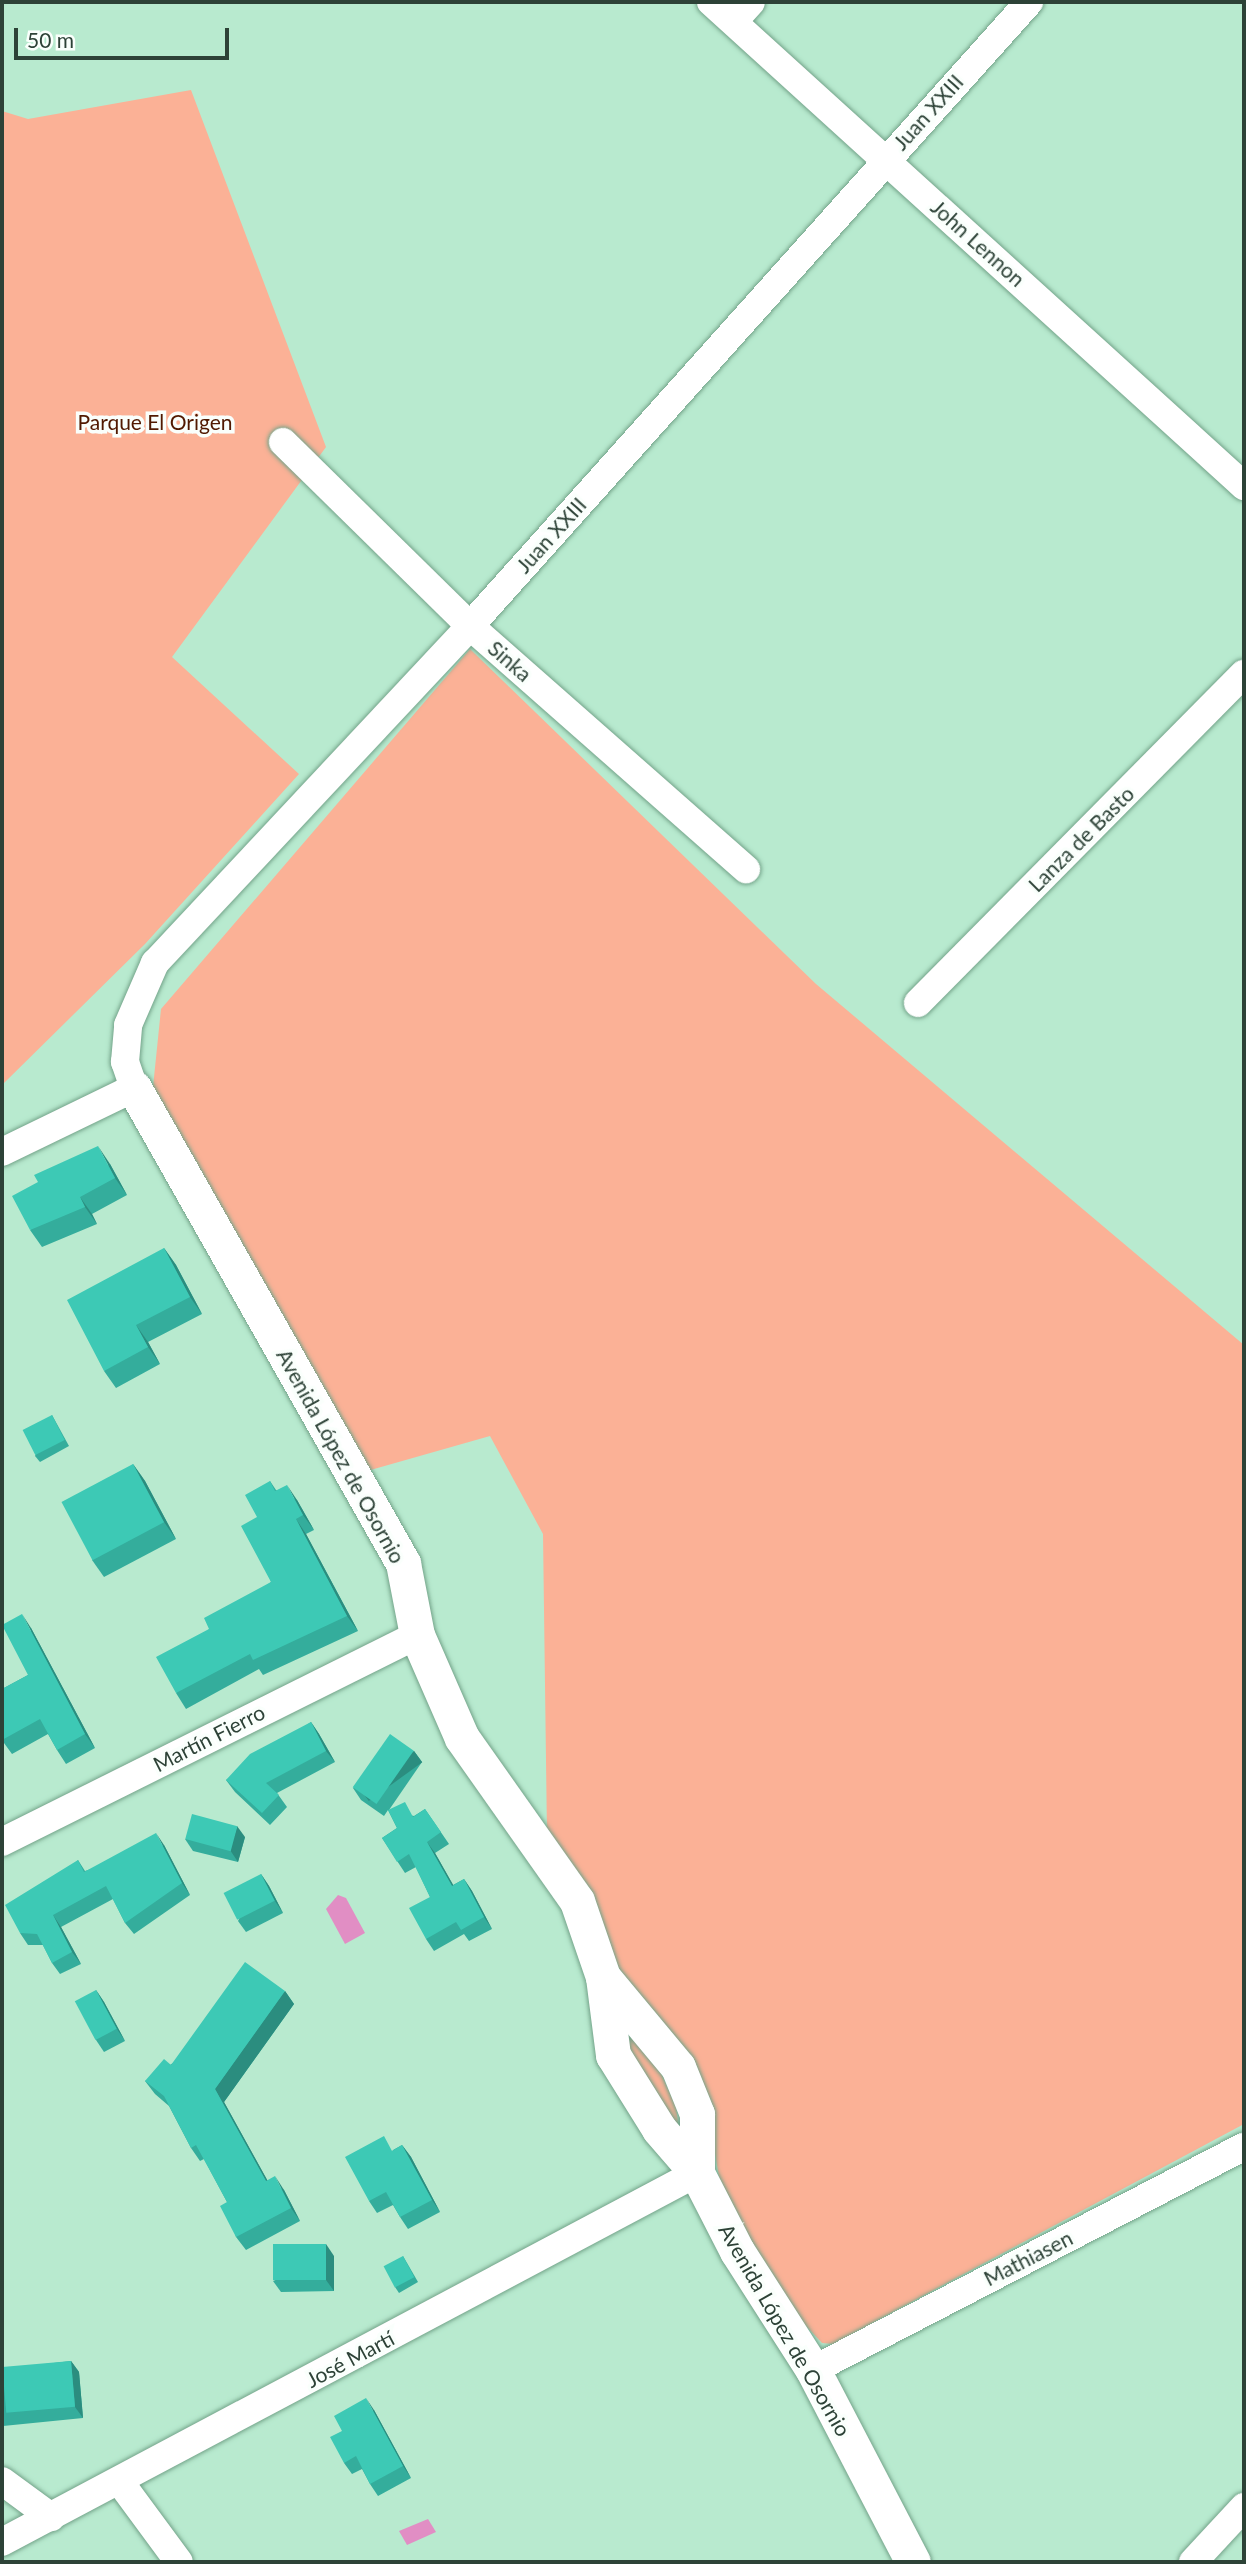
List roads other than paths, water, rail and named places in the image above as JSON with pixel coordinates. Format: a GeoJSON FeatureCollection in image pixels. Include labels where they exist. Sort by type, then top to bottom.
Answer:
{"type":"FeatureCollection","features":[{"type":"Feature","properties":{"kind":"street","name":"John Lennon"},"geometry":{"type":"LineString","coordinates":[[711,2],[742,12],[885,159],[1244,486]]}},
{"type":"Feature","properties":{"kind":"street","name":"Juan XXIII"},"geometry":{"type":"LineString","coordinates":[[134,1088],[125,1062],[128,1024],[155,963],[470,626],[885,159],[1029,2]]}},
{"type":"Feature","properties":{"kind":"street","name":"Sinka"},"geometry":{"type":"LineString","coordinates":[[283,442],[470,626],[746,869]]}},
{"type":"Feature","properties":{"kind":"street","name":"Lanza de Basto"},"geometry":{"type":"LineString","coordinates":[[918,1003],[1244,674]]}},
{"type":"Feature","properties":{"kind":"street"},"geometry":{"type":"LineString","coordinates":[[2,1152],[134,1088]]}},
{"type":"Feature","properties":{"kind":"street","name":"Avenida López de Osornio"},"geometry":{"type":"LineString","coordinates":[[134,1088],[403,1563],[417,1635],[462,1738],[577,1901],[603,1977],[612,2055],[659,2129],[697,2172],[737,2251],[813,2370],[913,2562]]}},
{"type":"Feature","properties":{"kind":"street","name":"Martín Fierro"},"geometry":{"type":"LineString","coordinates":[[2,1842],[417,1635]]}},
{"type":"Feature","properties":{"kind":"street","name":"Avenida López de Osornio"},"geometry":{"type":"LineString","coordinates":[[603,1977],[678,2067],[697,2114],[697,2172]]}},
{"type":"Feature","properties":{"kind":"street","name":"Mathiasen"},"geometry":{"type":"LineString","coordinates":[[813,2370],[1244,2147]]}},
{"type":"Feature","properties":{"kind":"street","name":"José Martí"},"geometry":{"type":"LineString","coordinates":[[2,2542],[120,2482],[697,2172]]}},
{"type":"Feature","properties":{"kind":"street"},"geometry":{"type":"LineString","coordinates":[[2,2482],[51,2517]]}},
{"type":"Feature","properties":{"kind":"street"},"geometry":{"type":"LineString","coordinates":[[120,2482],[179,2562]]}},
{"type":"Feature","properties":{"kind":"street"},"geometry":{"type":"LineString","coordinates":[[1193,2562],[1244,2507]]}},
{"type":"Feature","properties":{"kind":"park label","name":"Parque El Origen"},"geometry":{"type":"Point","coordinates":[155,422]}}]}
